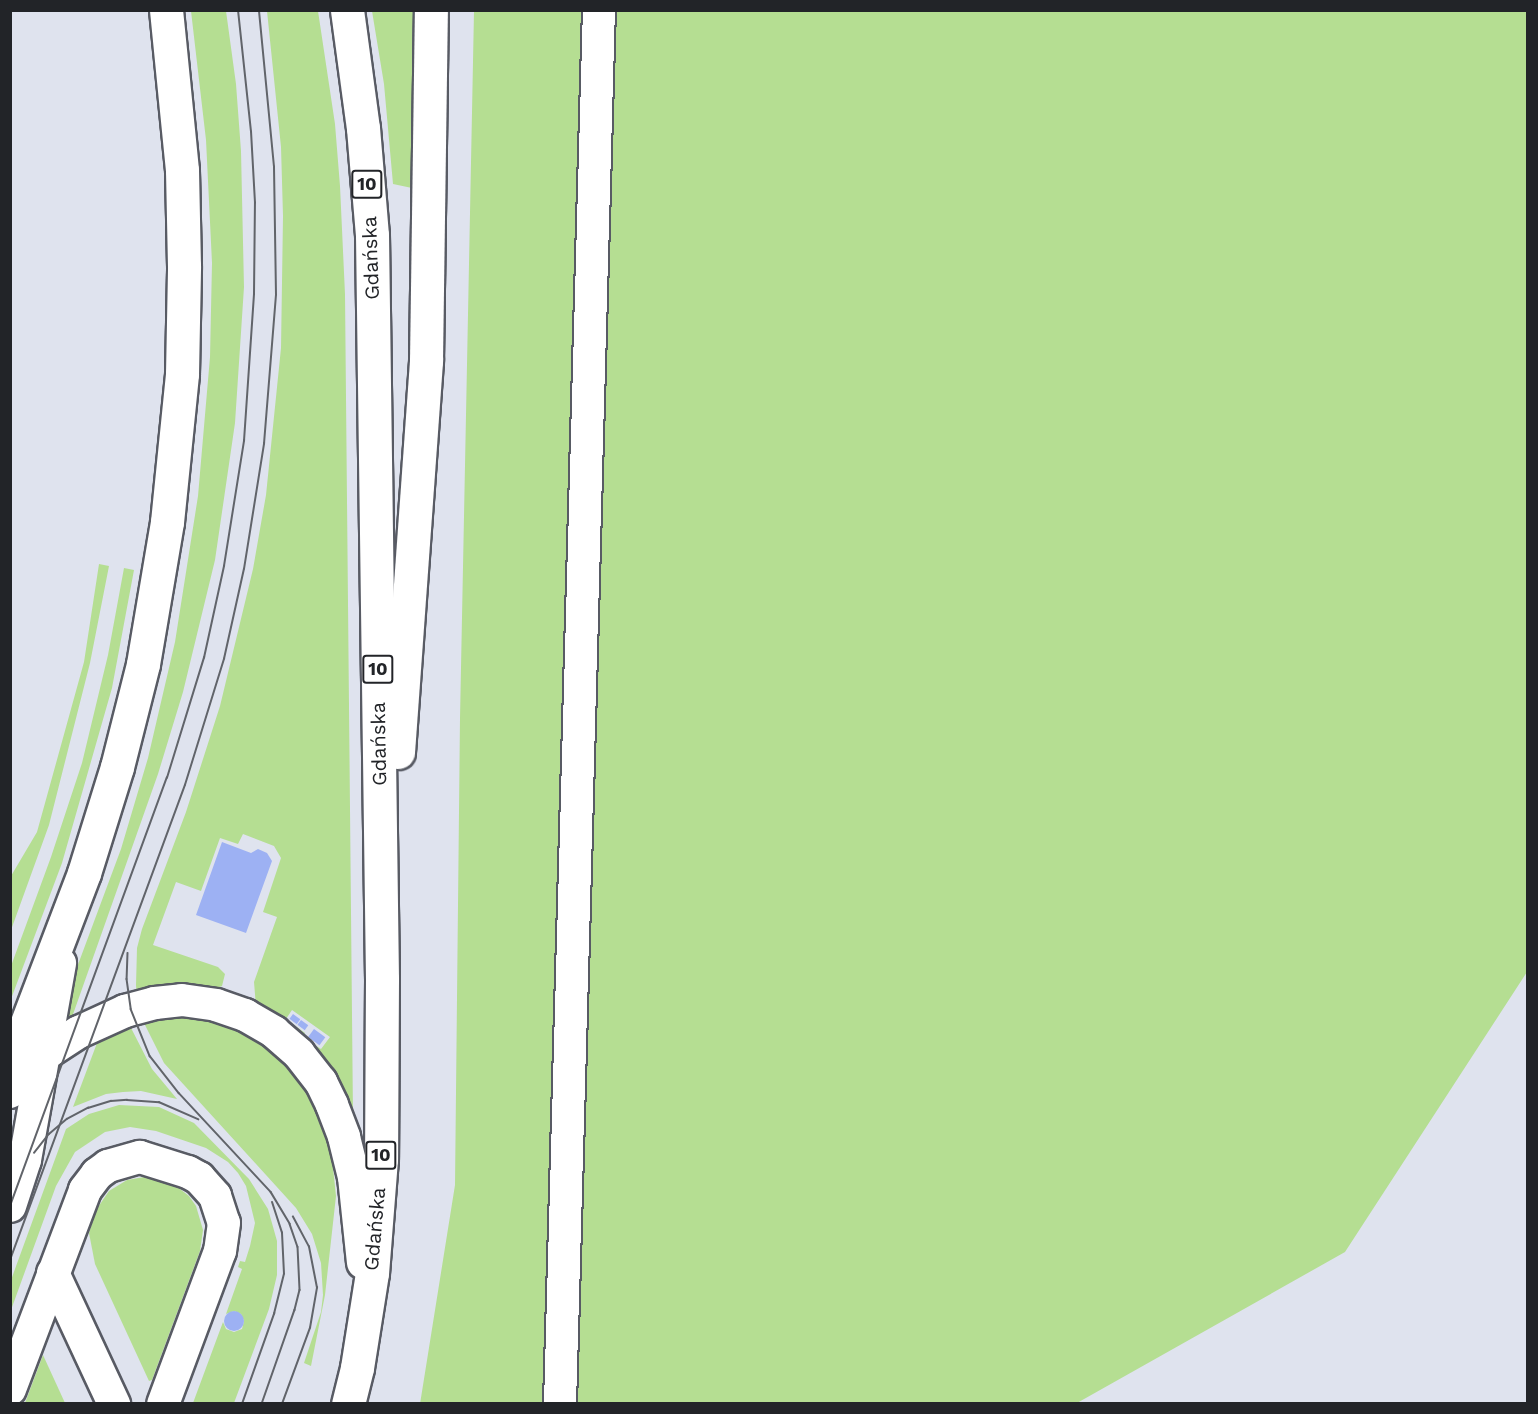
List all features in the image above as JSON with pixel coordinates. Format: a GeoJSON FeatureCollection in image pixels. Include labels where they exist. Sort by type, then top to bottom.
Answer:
{"type":"FeatureCollection","features":[{"type":"Feature","properties":{"kind":"main road"},"geometry":{"type":"LineString","coordinates":[[10,1067],[84,873],[117,767],[143,664],[167,522],[178,425],[184,327],[182,170],[166,10]]}},
{"type":"Feature","properties":{"kind":"main road","name":"Gdańska"},"geometry":{"type":"LineString","coordinates":[[347,10],[363,129],[372,235],[382,979],[381,1159],[372,1272],[348,1404]]}},
{"type":"Feature","properties":{"kind":"main road"},"geometry":{"type":"LineString","coordinates":[[382,979],[426,361],[430,10]]}},
{"type":"Feature","properties":{"kind":"lane"},"geometry":{"type":"LineString","coordinates":[[560,1404],[599,10]]}},
{"type":"Feature","properties":{"kind":"lane"},"geometry":{"type":"LineString","coordinates":[[15,1194],[60,962],[84,873]]}},
{"type":"Feature","properties":{"kind":"lane"},"geometry":{"type":"LineString","coordinates":[[10,1092],[42,1057],[73,1035],[125,1011],[155,1003],[182,1000],[216,1005],[245,1015],[273,1032],[298,1054],[321,1082],[332,1105],[350,1159],[363,1258],[363,1330]]}},
{"type":"Feature","properties":{"kind":"lane"},"geometry":{"type":"LineString","coordinates":[[15,1194],[73,1035]]}},
{"type":"Feature","properties":{"kind":"lane"},"geometry":{"type":"LineString","coordinates":[[10,1389],[85,1190],[93,1179],[108,1166],[134,1157],[151,1159],[188,1172],[211,1191],[222,1212],[223,1238],[163,1404]]}},
{"type":"Feature","properties":{"kind":"lane"},"geometry":{"type":"LineString","coordinates":[[53,1273],[114,1404]]}},
{"type":"Feature","properties":{"kind":"green space"},"geometry":{"type":"Polygon","coordinates":[[[191,11],[226,11],[236,84],[241,151],[244,287],[235,423],[215,560],[183,692],[158,774],[71,1020],[61,1027],[73,978],[121,849],[148,758],[175,642],[198,496],[210,357],[212,263],[206,140],[191,11]]]}},
{"type":"Feature","properties":{"kind":"green space"},"geometry":{"type":"Polygon","coordinates":[[[267,11],[318,11],[335,124],[345,294],[353,1117],[256,1007],[254,982],[277,917],[263,912],[281,858],[274,846],[243,834],[238,844],[220,838],[201,891],[176,882],[153,945],[218,967],[225,974],[222,986],[210,991],[137,997],[136,985],[137,948],[142,929],[186,812],[220,706],[253,569],[266,495],[281,348],[283,216],[281,147],[267,11]],[[292,1010],[286,1019],[305,1033],[303,1037],[321,1049],[330,1037],[292,1010]]]}},
{"type":"Feature","properties":{"kind":"green space"},"geometry":{"type":"Polygon","coordinates":[[[372,11],[413,11],[412,188],[393,184],[384,84],[372,11]]]}},
{"type":"Feature","properties":{"kind":"green space"},"geometry":{"type":"Polygon","coordinates":[[[474,11],[1527,11],[1527,972],[1345,1252],[1077,1403],[420,1404],[455,1185],[460,718],[474,11]]]}},
{"type":"Feature","properties":{"kind":"green space"},"geometry":{"type":"Polygon","coordinates":[[[99,564],[109,566],[90,663],[49,825],[11,930],[11,876],[37,832],[84,662],[99,564]]]}},
{"type":"Feature","properties":{"kind":"green space"},"geometry":{"type":"Polygon","coordinates":[[[124,568],[134,570],[112,688],[62,863],[11,999],[11,966],[82,763],[108,655],[124,568]]]}},
{"type":"Feature","properties":{"kind":"green space"},"geometry":{"type":"Polygon","coordinates":[[[172,1015],[205,1018],[242,1031],[260,1041],[277,1053],[302,1080],[320,1117],[332,1158],[336,1196],[325,1295],[311,1366],[304,1363],[321,1312],[323,1295],[321,1263],[312,1234],[296,1208],[164,1063],[143,1021],[172,1015]]]}},
{"type":"Feature","properties":{"kind":"green space"},"geometry":{"type":"Polygon","coordinates":[[[130,1026],[152,1069],[177,1099],[141,1091],[123,1092],[106,1094],[73,1107],[97,1043],[130,1026]]]}},
{"type":"Feature","properties":{"kind":"green space"},"geometry":{"type":"Polygon","coordinates":[[[119,1105],[159,1107],[194,1123],[249,1179],[268,1209],[277,1241],[277,1275],[269,1309],[234,1403],[193,1403],[223,1322],[226,1329],[234,1332],[242,1329],[244,1321],[241,1314],[234,1311],[226,1314],[242,1269],[238,1267],[240,1261],[245,1262],[255,1223],[246,1186],[238,1173],[228,1162],[206,1148],[156,1131],[130,1127],[105,1132],[75,1152],[56,1186],[11,1310],[11,1280],[66,1129],[89,1114],[119,1105]]]}},
{"type":"Feature","properties":{"kind":"green space"},"geometry":{"type":"Polygon","coordinates":[[[150,1176],[171,1182],[189,1196],[196,1206],[203,1230],[200,1251],[152,1380],[149,1381],[95,1264],[89,1233],[96,1210],[109,1191],[127,1180],[150,1176]]]}},
{"type":"Feature","properties":{"kind":"green space"},"geometry":{"type":"Polygon","coordinates":[[[43,1355],[65,1403],[25,1403],[43,1355]]]}},
{"type":"Feature","properties":{"kind":"building"},"geometry":{"type":"Polygon","coordinates":[[[222,842],[251,853],[258,849],[267,853],[272,861],[246,933],[196,915],[222,842]]]}},
{"type":"Feature","properties":{"kind":"building"},"geometry":{"type":"Polygon","coordinates":[[[293,1014],[300,1019],[297,1024],[289,1019],[293,1014]]]}},
{"type":"Feature","properties":{"kind":"building"},"geometry":{"type":"Polygon","coordinates":[[[301,1020],[308,1025],[305,1030],[297,1025],[301,1020]]]}},
{"type":"Feature","properties":{"kind":"building"},"geometry":{"type":"Polygon","coordinates":[[[314,1029],[325,1037],[319,1045],[308,1037],[314,1029]]]}},
{"type":"Feature","properties":{"kind":"building"},"geometry":{"type":"Polygon","coordinates":[[[230,1311],[238,1311],[244,1317],[244,1325],[238,1331],[230,1331],[224,1325],[224,1317],[230,1311]]]}},
{"type":"Feature","properties":{"kind":"tram line"},"geometry":{"type":"LineString","coordinates":[[10,1206],[167,778],[204,658],[224,566],[244,441],[254,294],[255,203],[251,132],[238,10]]}},
{"type":"Feature","properties":{"kind":"tram line"},"geometry":{"type":"LineString","coordinates":[[10,1260],[185,785],[224,659],[244,569],[264,444],[276,295],[274,167],[259,10]]}},
{"type":"Feature","properties":{"kind":"tram line"},"geometry":{"type":"LineString","coordinates":[[128,953],[127,979],[131,1009],[150,1056],[179,1093],[271,1192],[290,1224],[298,1247],[300,1290],[262,1404]]}},
{"type":"Feature","properties":{"kind":"tram line"},"geometry":{"type":"LineString","coordinates":[[34,1153],[49,1134],[67,1119],[88,1108],[111,1101],[159,1102],[198,1119]]}},
{"type":"Feature","properties":{"kind":"tram line"},"geometry":{"type":"LineString","coordinates":[[242,1404],[274,1314],[284,1274],[282,1233],[272,1203]]}},
{"type":"Feature","properties":{"kind":"tram line"},"geometry":{"type":"LineString","coordinates":[[282,1404],[310,1328],[317,1288],[309,1247],[293,1217]]}}]}
